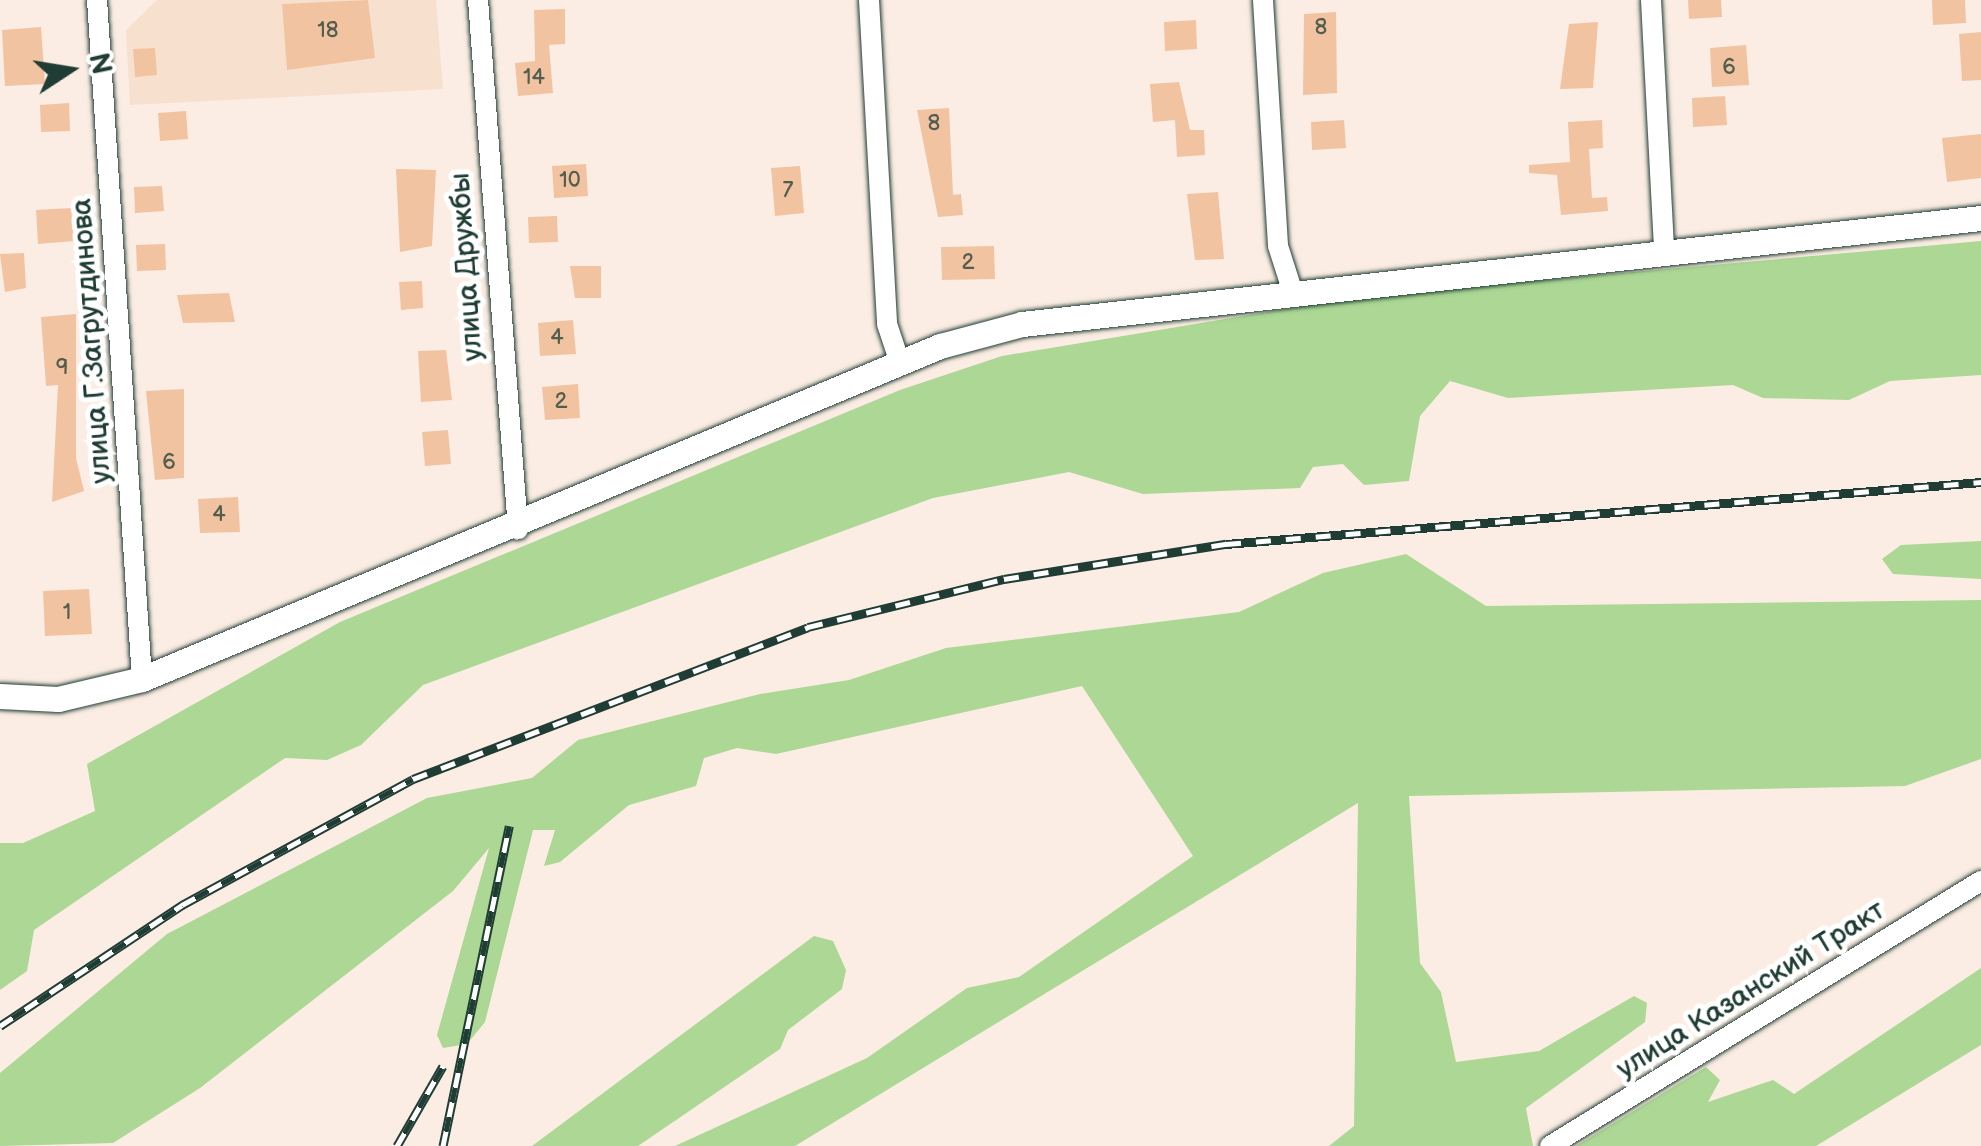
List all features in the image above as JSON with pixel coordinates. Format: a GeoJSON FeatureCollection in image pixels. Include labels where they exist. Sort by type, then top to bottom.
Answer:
{"type":"FeatureCollection","features":[{"type":"Feature","properties":{"kind":"street","name":"улица Г.Загрутдинова"},"geometry":{"type":"LineString","coordinates":[[97,0],[142,679]]}},
{"type":"Feature","properties":{"kind":"street","name":"улица Дружбы"},"geometry":{"type":"LineString","coordinates":[[478,0],[518,529]]}},
{"type":"Feature","properties":{"kind":"street"},"geometry":{"type":"LineString","coordinates":[[869,0],[887,324],[900,363]]}},
{"type":"Feature","properties":{"kind":"street"},"geometry":{"type":"LineString","coordinates":[[1263,0],[1278,246],[1292,290]]}},
{"type":"Feature","properties":{"kind":"street"},"geometry":{"type":"LineString","coordinates":[[1651,0],[1664,251]]}},
{"type":"Feature","properties":{"kind":"street"},"geometry":{"type":"LineString","coordinates":[[0,696],[58,699],[142,679],[518,529],[900,363],[1022,324],[1292,290],[1981,218]]}},
{"type":"Feature","properties":{"kind":"street","name":"улица Казанский Тракт"},"geometry":{"type":"LineString","coordinates":[[1550,1146],[1981,881]]}},
{"type":"Feature","properties":{"kind":"shaded area"},"geometry":{"type":"Polygon","coordinates":[[[157,0],[436,0],[443,89],[130,105],[126,30],[157,0]]]}},
{"type":"Feature","properties":{"kind":"green space"},"geometry":{"type":"Polygon","coordinates":[[[1981,241],[1981,375],[1890,381],[1849,400],[1763,398],[1733,385],[1508,398],[1450,381],[1420,416],[1409,481],[1364,485],[1343,464],[1313,467],[1300,488],[1143,494],[1069,472],[933,498],[423,685],[361,745],[327,760],[285,758],[34,930],[27,971],[0,990],[0,843],[23,843],[95,811],[87,764],[340,622],[900,390],[1002,356],[1364,296],[1981,241]]]}},
{"type":"Feature","properties":{"kind":"green space"},"geometry":{"type":"Polygon","coordinates":[[[1981,541],[1981,579],[1893,574],[1882,559],[1901,545],[1981,541]]]}},
{"type":"Feature","properties":{"kind":"green space"},"geometry":{"type":"Polygon","coordinates":[[[1406,554],[1486,606],[1981,600],[1981,759],[1905,786],[1409,796],[1420,963],[1441,992],[1456,1062],[1539,1051],[1634,996],[1647,1003],[1645,1022],[1526,1108],[1533,1146],[1329,1146],[1354,1126],[1358,803],[795,1146],[675,1146],[867,1058],[967,988],[1019,977],[1193,856],[1082,686],[776,754],[737,748],[704,758],[696,786],[629,805],[560,862],[544,866],[555,830],[533,830],[485,1022],[467,1044],[443,1048],[437,1035],[489,848],[453,891],[200,1088],[113,1143],[0,1146],[0,1073],[167,934],[427,798],[532,778],[578,740],[760,694],[849,680],[946,648],[1239,612],[1323,573],[1406,554]]]}},
{"type":"Feature","properties":{"kind":"green space"},"geometry":{"type":"Polygon","coordinates":[[[814,936],[833,941],[846,970],[842,989],[788,1030],[780,1049],[638,1146],[532,1146],[814,936]]]}},
{"type":"Feature","properties":{"kind":"green space"},"geometry":{"type":"Polygon","coordinates":[[[1981,968],[1981,1045],[1816,1146],[1576,1146],[1706,1067],[1720,1080],[1708,1102],[1773,1080],[1794,1094],[1981,968]]]}},
{"type":"Feature","properties":{"kind":"building"},"geometry":{"type":"Polygon","coordinates":[[[368,0],[375,58],[287,70],[282,4],[368,0]]]}},
{"type":"Feature","properties":{"kind":"building"},"geometry":{"type":"Polygon","coordinates":[[[1688,0],[1721,0],[1722,17],[1689,19],[1688,0]]]}},
{"type":"Feature","properties":{"kind":"building"},"geometry":{"type":"Polygon","coordinates":[[[1932,0],[1965,0],[1966,23],[1933,25],[1932,0]]]}},
{"type":"Feature","properties":{"kind":"building"},"geometry":{"type":"Polygon","coordinates":[[[565,9],[565,44],[549,45],[553,93],[518,96],[515,63],[535,61],[534,10],[565,9]]]}},
{"type":"Feature","properties":{"kind":"building"},"geometry":{"type":"Polygon","coordinates":[[[1336,12],[1337,93],[1303,95],[1304,14],[1336,12]]]}},
{"type":"Feature","properties":{"kind":"building"},"geometry":{"type":"Polygon","coordinates":[[[1196,20],[1197,49],[1165,51],[1164,22],[1196,20]]]}},
{"type":"Feature","properties":{"kind":"building"},"geometry":{"type":"Polygon","coordinates":[[[1598,22],[1593,88],[1560,89],[1569,24],[1598,22]]]}},
{"type":"Feature","properties":{"kind":"building"},"geometry":{"type":"Polygon","coordinates":[[[41,27],[45,84],[5,86],[2,30],[41,27]]]}},
{"type":"Feature","properties":{"kind":"building"},"geometry":{"type":"Polygon","coordinates":[[[1981,32],[1981,80],[1962,81],[1959,34],[1981,32]]]}},
{"type":"Feature","properties":{"kind":"building"},"geometry":{"type":"Polygon","coordinates":[[[1746,45],[1749,85],[1712,87],[1710,48],[1746,45]]]}},
{"type":"Feature","properties":{"kind":"building"},"geometry":{"type":"Polygon","coordinates":[[[155,48],[157,75],[135,77],[133,49],[155,48]]]}},
{"type":"Feature","properties":{"kind":"building"},"geometry":{"type":"Polygon","coordinates":[[[1179,82],[1190,130],[1204,130],[1205,155],[1177,157],[1175,120],[1153,122],[1150,84],[1179,82]]]}},
{"type":"Feature","properties":{"kind":"building"},"geometry":{"type":"Polygon","coordinates":[[[1725,96],[1727,125],[1693,127],[1692,98],[1725,96]]]}},
{"type":"Feature","properties":{"kind":"building"},"geometry":{"type":"Polygon","coordinates":[[[69,103],[70,131],[41,132],[40,105],[69,103]]]}},
{"type":"Feature","properties":{"kind":"building"},"geometry":{"type":"Polygon","coordinates":[[[949,108],[953,195],[961,194],[963,215],[938,217],[917,110],[949,108]]]}},
{"type":"Feature","properties":{"kind":"building"},"geometry":{"type":"Polygon","coordinates":[[[186,111],[188,139],[160,141],[158,113],[186,111]]]}},
{"type":"Feature","properties":{"kind":"building"},"geometry":{"type":"Polygon","coordinates":[[[1344,120],[1346,148],[1312,150],[1311,122],[1344,120]]]}},
{"type":"Feature","properties":{"kind":"building"},"geometry":{"type":"Polygon","coordinates":[[[1602,120],[1603,148],[1589,149],[1592,198],[1607,197],[1608,211],[1561,215],[1557,175],[1529,173],[1529,165],[1570,162],[1568,122],[1602,120]]]}},
{"type":"Feature","properties":{"kind":"building"},"geometry":{"type":"Polygon","coordinates":[[[1981,134],[1981,178],[1947,182],[1942,138],[1981,134]]]}},
{"type":"Feature","properties":{"kind":"building"},"geometry":{"type":"Polygon","coordinates":[[[586,164],[588,196],[554,198],[552,166],[586,164]]]}},
{"type":"Feature","properties":{"kind":"building"},"geometry":{"type":"Polygon","coordinates":[[[800,166],[804,213],[775,216],[771,168],[800,166]]]}},
{"type":"Feature","properties":{"kind":"building"},"geometry":{"type":"Polygon","coordinates":[[[396,169],[436,170],[432,246],[400,252],[396,169]]]}},
{"type":"Feature","properties":{"kind":"building"},"geometry":{"type":"Polygon","coordinates":[[[162,186],[164,211],[135,213],[134,187],[162,186]]]}},
{"type":"Feature","properties":{"kind":"building"},"geometry":{"type":"Polygon","coordinates":[[[1218,192],[1224,259],[1195,260],[1187,194],[1218,192]]]}},
{"type":"Feature","properties":{"kind":"building"},"geometry":{"type":"Polygon","coordinates":[[[71,208],[74,241],[38,244],[36,210],[71,208]]]}},
{"type":"Feature","properties":{"kind":"building"},"geometry":{"type":"Polygon","coordinates":[[[557,216],[558,242],[529,243],[528,217],[557,216]]]}},
{"type":"Feature","properties":{"kind":"building"},"geometry":{"type":"Polygon","coordinates":[[[165,244],[166,270],[137,271],[136,245],[165,244]]]}},
{"type":"Feature","properties":{"kind":"building"},"geometry":{"type":"Polygon","coordinates":[[[994,246],[995,279],[942,280],[941,247],[994,246]]]}},
{"type":"Feature","properties":{"kind":"building"},"geometry":{"type":"Polygon","coordinates":[[[24,253],[26,288],[5,292],[0,254],[24,253]]]}},
{"type":"Feature","properties":{"kind":"building"},"geometry":{"type":"Polygon","coordinates":[[[570,266],[601,266],[601,298],[575,298],[570,266]]]}},
{"type":"Feature","properties":{"kind":"building"},"geometry":{"type":"Polygon","coordinates":[[[422,281],[423,308],[401,310],[399,282],[422,281]]]}},
{"type":"Feature","properties":{"kind":"building"},"geometry":{"type":"Polygon","coordinates":[[[229,293],[235,322],[183,323],[177,295],[229,293]]]}},
{"type":"Feature","properties":{"kind":"building"},"geometry":{"type":"Polygon","coordinates":[[[76,314],[76,458],[84,491],[52,502],[58,385],[46,386],[41,317],[76,314]]]}},
{"type":"Feature","properties":{"kind":"building"},"geometry":{"type":"Polygon","coordinates":[[[573,320],[576,354],[540,356],[538,323],[573,320]]]}},
{"type":"Feature","properties":{"kind":"building"},"geometry":{"type":"Polygon","coordinates":[[[446,350],[452,400],[421,402],[418,351],[446,350]]]}},
{"type":"Feature","properties":{"kind":"building"},"geometry":{"type":"Polygon","coordinates":[[[578,384],[580,418],[545,420],[542,387],[578,384]]]}},
{"type":"Feature","properties":{"kind":"building"},"geometry":{"type":"Polygon","coordinates":[[[184,389],[184,478],[155,480],[146,391],[184,389]]]}},
{"type":"Feature","properties":{"kind":"building"},"geometry":{"type":"Polygon","coordinates":[[[448,430],[451,464],[425,466],[422,432],[448,430]]]}},
{"type":"Feature","properties":{"kind":"building"},"geometry":{"type":"Polygon","coordinates":[[[238,497],[240,532],[200,533],[198,499],[238,497]]]}},
{"type":"Feature","properties":{"kind":"building"},"geometry":{"type":"Polygon","coordinates":[[[89,589],[92,634],[45,636],[43,591],[89,589]]]}},
{"type":"Feature","properties":{"kind":"railway"},"geometry":{"type":"LineString","coordinates":[[0,1026],[182,905],[413,779],[808,627],[1004,579],[1226,544],[1981,482]]}},
{"type":"Feature","properties":{"kind":"railway"},"geometry":{"type":"LineString","coordinates":[[443,1146],[509,826]]}},
{"type":"Feature","properties":{"kind":"railway"},"geometry":{"type":"LineString","coordinates":[[397,1146],[443,1066]]}}]}
